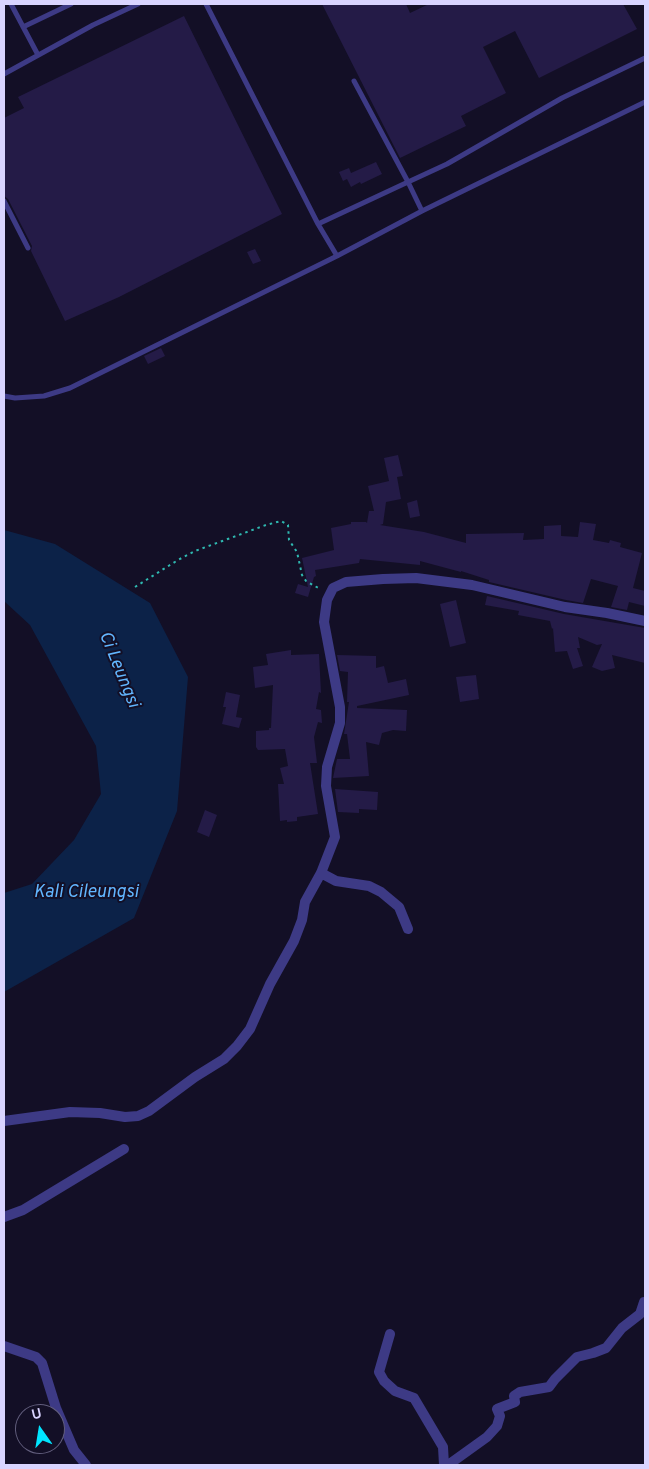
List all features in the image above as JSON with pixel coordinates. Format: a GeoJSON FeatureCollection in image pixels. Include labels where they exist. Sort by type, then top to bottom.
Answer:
{"type":"FeatureCollection","features":[{"type":"Feature","properties":{"kind":"street"},"geometry":{"type":"LineString","coordinates":[[4,1121],[70,1112],[100,1113],[126,1117],[138,1116],[154,1108],[195,1077],[224,1059],[237,1046],[250,1028],[270,984],[294,941],[302,920],[305,902],[321,874],[335,837],[326,786],[327,767],[340,723],[340,707],[324,622],[329,594],[333,588],[346,582],[416,578],[472,585],[565,607],[645,621]]}},
{"type":"Feature","properties":{"kind":"street"},"geometry":{"type":"LineString","coordinates":[[321,874],[336,881],[369,886],[381,892],[399,907],[408,929]]}},
{"type":"Feature","properties":{"kind":"street"},"geometry":{"type":"LineString","coordinates":[[4,1216],[24,1210],[124,1149]]}},
{"type":"Feature","properties":{"kind":"street"},"geometry":{"type":"LineString","coordinates":[[448,1465],[486,1437],[497,1426],[500,1416],[497,1409],[514,1402],[514,1396],[520,1392],[549,1387],[576,1357],[606,1348],[622,1328],[640,1314],[645,1302]]}},
{"type":"Feature","properties":{"kind":"street"},"geometry":{"type":"LineString","coordinates":[[390,1334],[379,1372],[384,1381],[395,1391],[414,1398],[443,1447],[444,1465]]}},
{"type":"Feature","properties":{"kind":"street"},"geometry":{"type":"LineString","coordinates":[[4,1346],[36,1358],[42,1363],[56,1408],[74,1450],[86,1465]]}},
{"type":"Feature","properties":{"kind":"lane"},"geometry":{"type":"LineString","coordinates":[[10,4],[38,55]]}},
{"type":"Feature","properties":{"kind":"lane"},"geometry":{"type":"LineString","coordinates":[[23,27],[70,4]]}},
{"type":"Feature","properties":{"kind":"lane"},"geometry":{"type":"LineString","coordinates":[[4,74],[138,4]]}},
{"type":"Feature","properties":{"kind":"lane"},"geometry":{"type":"LineString","coordinates":[[206,4],[318,224],[337,256]]}},
{"type":"Feature","properties":{"kind":"lane"},"geometry":{"type":"LineString","coordinates":[[318,224],[447,164],[562,98],[645,58]]}},
{"type":"Feature","properties":{"kind":"lane"},"geometry":{"type":"LineString","coordinates":[[354,80],[422,211]]}},
{"type":"Feature","properties":{"kind":"lane"},"geometry":{"type":"LineString","coordinates":[[4,396],[15,398],[44,396],[70,388],[337,256],[422,211],[645,102]]}},
{"type":"Feature","properties":{"kind":"lane"},"geometry":{"type":"LineString","coordinates":[[4,201],[28,248]]}},
{"type":"Feature","properties":{"kind":"path"},"geometry":{"type":"LineString","coordinates":[[135,587],[195,551],[260,527],[284,521],[288,525],[289,540],[297,552],[302,575],[306,581],[329,594]]}},
{"type":"Feature","properties":{"kind":"water"},"geometry":{"type":"Polygon","coordinates":[[[4,530],[55,544],[150,603],[188,677],[177,811],[134,918],[4,992],[4,893],[32,884],[74,840],[101,794],[96,746],[30,625],[4,601],[4,530]]]}},
{"type":"Feature","properties":{"kind":"building"},"geometry":{"type":"Polygon","coordinates":[[[322,4],[406,4],[410,13],[429,4],[623,4],[637,29],[539,78],[515,31],[483,47],[506,93],[461,116],[466,126],[400,158],[322,4]]]}},
{"type":"Feature","properties":{"kind":"building"},"geometry":{"type":"Polygon","coordinates":[[[184,16],[282,214],[119,297],[65,321],[31,251],[32,246],[8,199],[4,196],[4,118],[24,108],[18,97],[184,16]]]}},
{"type":"Feature","properties":{"kind":"building"},"geometry":{"type":"Polygon","coordinates":[[[376,162],[382,174],[351,187],[347,179],[343,181],[339,172],[349,168],[351,173],[376,162]]]}},
{"type":"Feature","properties":{"kind":"building"},"geometry":{"type":"Polygon","coordinates":[[[255,249],[261,261],[253,264],[247,252],[255,249]]]}},
{"type":"Feature","properties":{"kind":"building"},"geometry":{"type":"Polygon","coordinates":[[[161,348],[165,356],[148,364],[144,356],[161,348]]]}},
{"type":"Feature","properties":{"kind":"building"},"geometry":{"type":"Polygon","coordinates":[[[398,455],[403,476],[397,477],[401,499],[386,502],[383,524],[380,525],[424,532],[466,543],[466,534],[524,533],[523,540],[544,539],[544,526],[561,525],[561,536],[578,537],[580,522],[596,524],[593,540],[609,543],[610,540],[621,543],[620,547],[642,553],[633,588],[645,591],[645,606],[629,602],[627,610],[611,607],[618,586],[591,579],[583,603],[489,582],[489,580],[461,571],[420,561],[420,565],[360,559],[359,563],[315,570],[316,576],[314,577],[308,597],[295,593],[298,584],[308,587],[302,558],[334,550],[331,528],[351,524],[351,522],[367,523],[369,511],[374,511],[368,486],[389,481],[384,458],[398,455]]]}},
{"type":"Feature","properties":{"kind":"building"},"geometry":{"type":"Polygon","coordinates":[[[417,500],[420,516],[410,518],[407,503],[417,500]]]}},
{"type":"Feature","properties":{"kind":"building"},"geometry":{"type":"Polygon","coordinates":[[[487,596],[564,614],[645,628],[645,663],[612,655],[615,668],[602,671],[592,667],[602,644],[597,645],[578,637],[580,648],[577,648],[583,666],[573,669],[567,651],[555,652],[553,628],[550,621],[518,615],[519,611],[485,605],[487,596]]]}},
{"type":"Feature","properties":{"kind":"building"},"geometry":{"type":"Polygon","coordinates":[[[456,600],[466,643],[450,647],[440,604],[456,600]]]}},
{"type":"Feature","properties":{"kind":"building"},"geometry":{"type":"Polygon","coordinates":[[[291,650],[291,655],[319,654],[321,693],[319,692],[316,709],[321,710],[322,723],[318,722],[314,737],[317,763],[310,763],[318,814],[297,817],[297,821],[287,822],[287,820],[280,821],[278,784],[284,784],[280,768],[288,766],[285,749],[258,750],[256,747],[256,731],[269,730],[271,728],[273,685],[255,688],[253,667],[268,665],[266,654],[291,650]]]}},
{"type":"Feature","properties":{"kind":"building"},"geometry":{"type":"Polygon","coordinates":[[[337,655],[376,656],[376,668],[384,666],[388,683],[406,679],[409,695],[357,706],[357,708],[407,710],[406,731],[393,730],[382,733],[379,745],[366,742],[369,776],[333,778],[337,759],[350,759],[347,734],[344,734],[349,702],[347,702],[348,672],[340,671],[337,655]]]}},
{"type":"Feature","properties":{"kind":"building"},"geometry":{"type":"Polygon","coordinates":[[[476,675],[479,699],[460,702],[456,677],[476,675]]]}},
{"type":"Feature","properties":{"kind":"building"},"geometry":{"type":"Polygon","coordinates":[[[226,692],[240,695],[236,717],[242,718],[239,728],[222,724],[226,707],[223,707],[226,692]]]}},
{"type":"Feature","properties":{"kind":"building"},"geometry":{"type":"Polygon","coordinates":[[[335,789],[378,792],[377,810],[359,809],[359,813],[338,812],[335,789]]]}},
{"type":"Feature","properties":{"kind":"building"},"geometry":{"type":"Polygon","coordinates":[[[205,810],[217,815],[209,837],[197,832],[205,810]]]}},
{"type":"Feature","properties":{"kind":"water label","name":"Ci Leungsi"},"geometry":{"type":"Point","coordinates":[118,670]}},
{"type":"Feature","properties":{"kind":"water label","name":"Kali Cileungsi"},"geometry":{"type":"Point","coordinates":[86,893]}}]}
